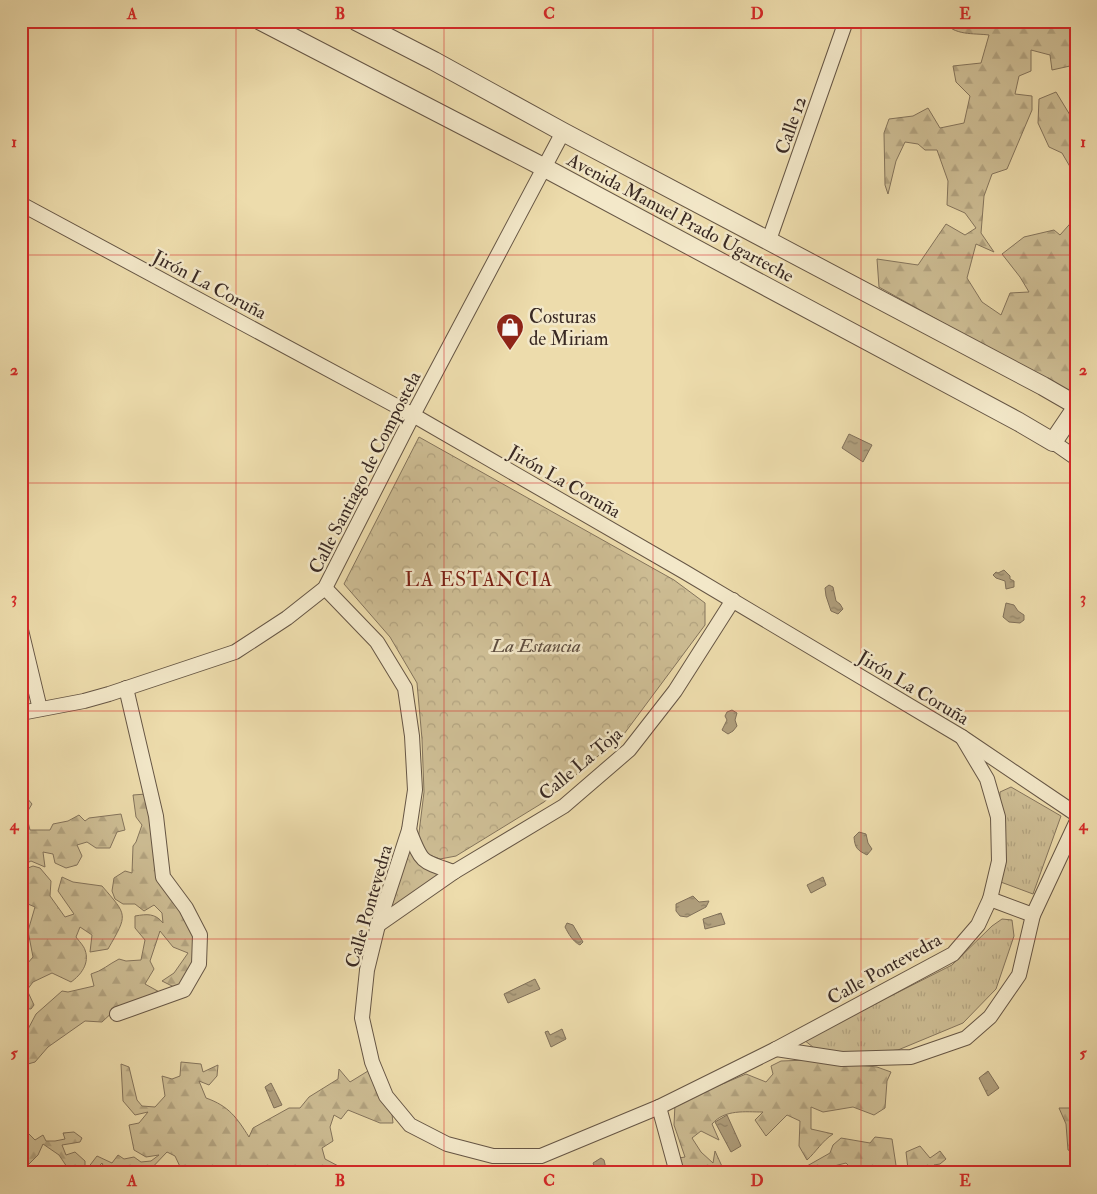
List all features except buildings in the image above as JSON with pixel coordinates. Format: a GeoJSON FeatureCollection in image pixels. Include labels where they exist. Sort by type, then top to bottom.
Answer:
{"type":"FeatureCollection","features":[{"type":"Feature","properties":{"kind":"street","name":"Avenida Manuel Prado Ugarteche"},"geometry":{"type":"LineString","coordinates":[[262,21],[545,168],[1019,422],[1076,458]]}},
{"type":"Feature","properties":{"kind":"street","name":"Avenida Manuel Prado Ugarteche"},"geometry":{"type":"LineString","coordinates":[[356,21],[1043,386],[1076,406]]}},
{"type":"Feature","properties":{"kind":"street","name":"Calle 12"},"geometry":{"type":"LineString","coordinates":[[769,240],[846,21]]}},
{"type":"Feature","properties":{"kind":"street","name":"Calle Santiago de Compostela"},"geometry":{"type":"LineString","coordinates":[[21,713],[84,701],[235,652],[288,618],[325,588],[413,415],[563,132]]}},
{"type":"Feature","properties":{"kind":"street","name":"Jirón La Coruña"},"geometry":{"type":"LineString","coordinates":[[21,204],[413,415],[734,600],[962,738],[1076,814]]}},
{"type":"Feature","properties":{"kind":"street"},"geometry":{"type":"LineString","coordinates":[[1053,442],[1076,406]]}},
{"type":"Feature","properties":{"kind":"street","name":"Calle Pontevedra"},"geometry":{"type":"LineString","coordinates":[[325,588],[377,642],[405,688],[412,736],[415,790],[409,830],[378,925],[367,970],[362,1018],[372,1062],[386,1096],[410,1125],[447,1144],[493,1156],[541,1156],[659,1107],[776,1049],[953,954],[978,926],[990,899],[999,861],[998,818],[987,779],[962,738]]}},
{"type":"Feature","properties":{"kind":"street","name":"Calle La Toja"},"geometry":{"type":"LineString","coordinates":[[378,925],[454,872],[564,806],[629,750],[674,691],[734,600]]}},
{"type":"Feature","properties":{"kind":"street"},"geometry":{"type":"LineString","coordinates":[[21,630],[40,709]]}},
{"type":"Feature","properties":{"kind":"street"},"geometry":{"type":"LineString","coordinates":[[117,1014],[184,990],[200,964],[200,935],[186,908],[163,877],[156,816],[126,688]]}},
{"type":"Feature","properties":{"kind":"street"},"geometry":{"type":"LineString","coordinates":[[776,1049],[842,1059],[911,1057],[966,1038],[990,1017],[1019,975],[1033,915],[1076,823]]}},
{"type":"Feature","properties":{"kind":"street"},"geometry":{"type":"LineString","coordinates":[[409,830],[419,856],[428,863],[454,872]]}},
{"type":"Feature","properties":{"kind":"street"},"geometry":{"type":"LineString","coordinates":[[990,899],[1033,915]]}},
{"type":"Feature","properties":{"kind":"street"},"geometry":{"type":"LineString","coordinates":[[659,1107],[677,1173]]}},
{"type":"Feature","properties":{"kind":"green space"},"geometry":{"type":"Polygon","coordinates":[[[944,21],[1076,21],[1076,47],[1070,66],[1052,70],[1050,55],[1031,50],[1031,71],[1019,76],[1015,94],[1032,96],[1032,110],[1007,169],[992,174],[984,196],[981,233],[994,252],[976,244],[967,278],[982,302],[1001,315],[1010,293],[1029,292],[1002,254],[1024,237],[1054,230],[1060,235],[1076,217],[1076,362],[1070,394],[879,287],[877,259],[918,265],[946,224],[965,235],[976,228],[965,213],[947,205],[948,181],[937,150],[925,150],[918,144],[905,142],[896,161],[888,194],[885,185],[884,133],[889,119],[913,116],[928,108],[940,128],[964,123],[970,96],[956,82],[953,66],[981,63],[989,35],[958,31],[948,26],[944,21]]]}},
{"type":"Feature","properties":{"kind":"green space"},"geometry":{"type":"Polygon","coordinates":[[[1076,90],[1076,177],[1062,153],[1049,147],[1038,123],[1039,99],[1056,92],[1070,115],[1072,92],[1076,90]]]}},
{"type":"Feature","properties":{"kind":"green space","name":"La Estancia"},"geometry":{"type":"Polygon","coordinates":[[[419,437],[674,580],[705,603],[705,625],[624,734],[544,802],[456,856],[440,859],[424,853],[418,841],[424,792],[417,683],[390,637],[344,584],[419,437]]]}},
{"type":"Feature","properties":{"kind":"green space"},"geometry":{"type":"Polygon","coordinates":[[[1011,787],[1061,816],[1033,894],[998,881],[1000,792],[1011,787]]]}},
{"type":"Feature","properties":{"kind":"green space"},"geometry":{"type":"Polygon","coordinates":[[[21,791],[32,804],[26,814],[30,830],[50,830],[53,824],[68,821],[79,815],[85,821],[89,818],[121,814],[125,830],[117,832],[110,848],[96,848],[87,842],[77,845],[82,856],[77,865],[66,868],[55,863],[53,854],[43,852],[45,867],[31,861],[21,866],[21,791]]]}},
{"type":"Feature","properties":{"kind":"green space"},"geometry":{"type":"Polygon","coordinates":[[[146,794],[160,880],[184,915],[195,937],[194,960],[183,982],[174,987],[162,981],[174,973],[188,953],[173,947],[160,931],[150,961],[154,969],[145,984],[163,994],[117,1008],[102,1022],[85,1021],[48,1047],[35,1062],[21,1066],[21,1027],[27,1031],[36,1014],[62,991],[68,992],[94,986],[91,974],[119,959],[126,961],[141,960],[145,940],[135,928],[135,916],[150,915],[157,917],[163,923],[162,913],[154,905],[144,911],[135,904],[123,904],[115,899],[112,891],[114,878],[125,871],[132,873],[133,846],[142,825],[136,817],[133,795],[146,794]]]}},
{"type":"Feature","properties":{"kind":"green space"},"geometry":{"type":"Polygon","coordinates":[[[406,845],[421,865],[444,874],[383,917],[406,845]]]}},
{"type":"Feature","properties":{"kind":"green space"},"geometry":{"type":"Polygon","coordinates":[[[33,866],[40,868],[51,881],[50,896],[65,917],[74,914],[58,891],[62,877],[73,882],[102,886],[121,910],[122,922],[108,949],[90,952],[92,935],[80,927],[76,937],[85,950],[86,960],[84,968],[71,982],[52,973],[33,982],[27,990],[34,1005],[31,1009],[21,1008],[21,971],[33,957],[28,931],[35,907],[21,901],[21,871],[33,866]]]}},
{"type":"Feature","properties":{"kind":"green space"},"geometry":{"type":"Polygon","coordinates":[[[1002,919],[1012,920],[1014,936],[996,989],[963,1023],[898,1050],[849,1055],[818,1051],[804,1040],[952,965],[992,926],[1002,919]]]}},
{"type":"Feature","properties":{"kind":"green space"},"geometry":{"type":"Polygon","coordinates":[[[808,1060],[877,1067],[891,1072],[887,1081],[885,1108],[874,1115],[853,1107],[823,1112],[811,1107],[811,1129],[833,1134],[807,1160],[799,1146],[800,1121],[787,1115],[766,1136],[755,1120],[763,1112],[729,1114],[717,1119],[712,1124],[719,1140],[701,1131],[692,1138],[701,1152],[713,1163],[715,1151],[725,1173],[683,1173],[679,1158],[685,1157],[674,1125],[675,1104],[746,1074],[766,1082],[773,1074],[771,1066],[781,1061],[808,1060]]]}},
{"type":"Feature","properties":{"kind":"green space"},"geometry":{"type":"Polygon","coordinates":[[[181,1062],[201,1064],[203,1072],[218,1065],[217,1076],[209,1085],[199,1081],[206,1098],[232,1113],[249,1137],[253,1128],[289,1108],[300,1108],[309,1097],[338,1079],[339,1069],[350,1082],[368,1071],[392,1114],[393,1123],[380,1123],[348,1110],[341,1119],[334,1115],[330,1127],[333,1141],[322,1148],[325,1159],[342,1168],[341,1173],[183,1173],[175,1156],[167,1152],[147,1173],[123,1173],[121,1169],[120,1173],[106,1173],[102,1163],[93,1173],[84,1173],[97,1156],[112,1163],[118,1155],[124,1159],[134,1157],[141,1162],[151,1161],[159,1155],[146,1157],[134,1150],[129,1125],[139,1123],[148,1112],[135,1115],[123,1101],[121,1064],[129,1067],[137,1100],[142,1106],[155,1107],[165,1096],[162,1076],[172,1079],[180,1076],[181,1062]]]}},
{"type":"Feature","properties":{"kind":"green space"},"geometry":{"type":"Polygon","coordinates":[[[1076,1102],[1076,1153],[1068,1150],[1066,1124],[1059,1108],[1072,1108],[1076,1102]]]}},
{"type":"Feature","properties":{"kind":"green space"},"geometry":{"type":"Polygon","coordinates":[[[21,1126],[35,1140],[43,1135],[46,1141],[65,1139],[63,1133],[74,1132],[82,1138],[80,1142],[62,1145],[66,1155],[75,1152],[85,1161],[85,1167],[79,1173],[71,1173],[59,1155],[43,1144],[38,1155],[21,1173],[21,1126]]]}},
{"type":"Feature","properties":{"kind":"green space"},"geometry":{"type":"Polygon","coordinates":[[[875,1137],[892,1139],[897,1172],[908,1169],[906,1152],[920,1146],[930,1158],[940,1151],[946,1159],[940,1164],[934,1165],[944,1173],[870,1173],[864,1170],[862,1173],[856,1173],[846,1163],[830,1167],[837,1173],[808,1173],[807,1166],[830,1153],[833,1145],[841,1138],[870,1143],[875,1137]]]}},
{"type":"Feature","properties":{"kind":"water"},"geometry":{"type":"Polygon","coordinates":[[[849,434],[872,445],[863,462],[842,448],[849,434]]]}},
{"type":"Feature","properties":{"kind":"water"},"geometry":{"type":"Polygon","coordinates":[[[1004,570],[1010,576],[1010,579],[1014,581],[1014,587],[1006,589],[1005,581],[993,575],[1004,570]]]}},
{"type":"Feature","properties":{"kind":"water"},"geometry":{"type":"Polygon","coordinates":[[[829,585],[833,587],[836,601],[843,609],[838,614],[831,611],[826,596],[825,588],[829,585]]]}},
{"type":"Feature","properties":{"kind":"water"},"geometry":{"type":"Polygon","coordinates":[[[1006,603],[1014,605],[1024,615],[1024,620],[1020,623],[1009,622],[1003,617],[1006,603]]]}},
{"type":"Feature","properties":{"kind":"water"},"geometry":{"type":"Polygon","coordinates":[[[732,710],[737,713],[735,720],[737,726],[728,734],[722,730],[727,720],[725,716],[727,712],[732,710]]]}},
{"type":"Feature","properties":{"kind":"water"},"geometry":{"type":"Polygon","coordinates":[[[859,832],[866,834],[872,849],[867,855],[859,850],[855,844],[854,837],[859,832]]]}},
{"type":"Feature","properties":{"kind":"water"},"geometry":{"type":"Polygon","coordinates":[[[823,877],[826,885],[811,893],[807,885],[823,877]]]}},
{"type":"Feature","properties":{"kind":"water"},"geometry":{"type":"Polygon","coordinates":[[[693,896],[699,902],[709,901],[706,907],[687,917],[680,916],[676,911],[676,904],[693,896]]]}},
{"type":"Feature","properties":{"kind":"water"},"geometry":{"type":"Polygon","coordinates":[[[721,913],[725,924],[705,929],[703,919],[721,913]]]}},
{"type":"Feature","properties":{"kind":"water"},"geometry":{"type":"Polygon","coordinates":[[[567,923],[573,925],[583,942],[580,945],[573,940],[565,927],[567,923]]]}},
{"type":"Feature","properties":{"kind":"water"},"geometry":{"type":"Polygon","coordinates":[[[535,979],[540,989],[508,1003],[504,994],[535,979]]]}},
{"type":"Feature","properties":{"kind":"water"},"geometry":{"type":"Polygon","coordinates":[[[562,1029],[566,1039],[551,1047],[545,1032],[548,1031],[550,1035],[562,1029]]]}},
{"type":"Feature","properties":{"kind":"water"},"geometry":{"type":"Polygon","coordinates":[[[988,1071],[999,1088],[988,1096],[979,1078],[988,1071]]]}},
{"type":"Feature","properties":{"kind":"water"},"geometry":{"type":"Polygon","coordinates":[[[271,1083],[282,1105],[274,1108],[265,1087],[271,1083]]]}},
{"type":"Feature","properties":{"kind":"water"},"geometry":{"type":"Polygon","coordinates":[[[727,1115],[741,1146],[731,1152],[715,1122],[727,1115]]]}},
{"type":"Feature","properties":{"kind":"water"},"geometry":{"type":"Polygon","coordinates":[[[601,1158],[604,1160],[607,1173],[597,1173],[593,1163],[601,1158]]]}},
{"type":"Feature","properties":{"kind":"place","name":"Costuras de Miriam"},"geometry":{"type":"Point","coordinates":[510,351]}},
{"type":"Feature","properties":{"kind":"district","name":"LA ESTANCIA"},"geometry":{"type":"Point","coordinates":[479,579]}}]}
